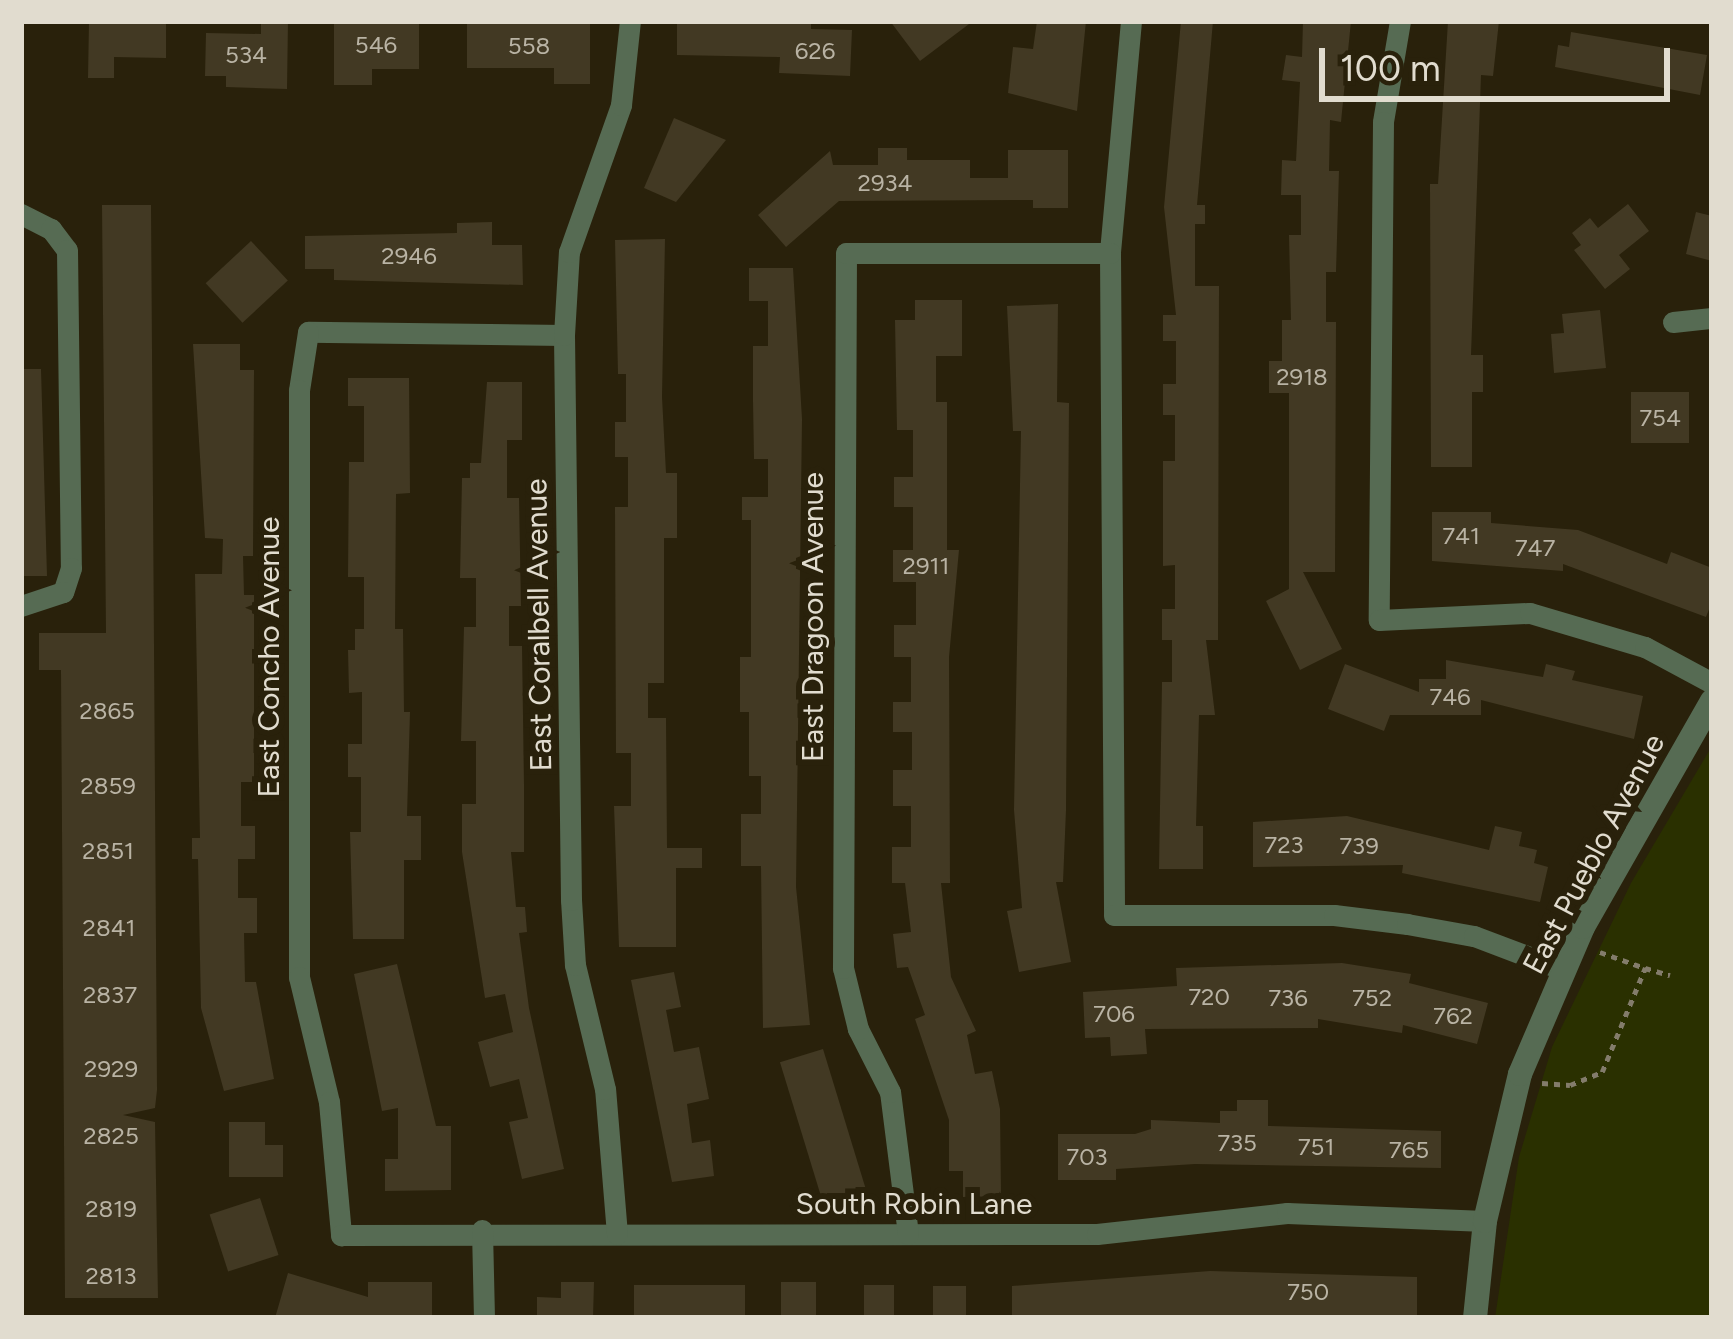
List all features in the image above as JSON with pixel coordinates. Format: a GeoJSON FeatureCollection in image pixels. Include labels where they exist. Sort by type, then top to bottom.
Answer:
{"type":"FeatureCollection","features":[{"type":"Feature","properties":{"kind":"street","name":"East Coralbell Avenue"},"geometry":{"type":"LineString","coordinates":[[616,1234],[605,1089],[575,965],[571,900],[564,335],[569,252],[620,105],[630,21]]}},
{"type":"Feature","properties":{"kind":"street"},"geometry":{"type":"LineString","coordinates":[[1131,21],[1110,253],[1114,915],[1389,921],[1474,936],[1564,970]]}},
{"type":"Feature","properties":{"kind":"street"},"geometry":{"type":"LineString","coordinates":[[1400,21],[1383,122],[1379,620],[1530,613],[1645,647],[1712,683]]}},
{"type":"Feature","properties":{"kind":"street"},"geometry":{"type":"LineString","coordinates":[[21,214],[51,229],[68,250],[71,568],[63,592],[21,606]]}},
{"type":"Feature","properties":{"kind":"street","name":"East Dragoon Avenue"},"geometry":{"type":"LineString","coordinates":[[908,1234],[890,1092],[858,1029],[842,968],[846,253],[1110,253]]}},
{"type":"Feature","properties":{"kind":"street"},"geometry":{"type":"LineString","coordinates":[[1673,322],[1712,318]]}},
{"type":"Feature","properties":{"kind":"street","name":"East Concho Avenue"},"geometry":{"type":"LineString","coordinates":[[341,1235],[329,1102],[299,977],[299,390],[308,332],[564,335]]}},
{"type":"Feature","properties":{"kind":"street","name":"East Pueblo Avenue"},"geometry":{"type":"LineString","coordinates":[[1474,1318],[1485,1221],[1520,1074],[1574,945],[1712,701]]}},
{"type":"Feature","properties":{"kind":"street","name":"South Robin Lane"},"geometry":{"type":"LineString","coordinates":[[341,1235],[482,1230],[1096,1234],[1287,1213],[1485,1221]]}},
{"type":"Feature","properties":{"kind":"street"},"geometry":{"type":"LineString","coordinates":[[482,1230],[484,1318]]}},
{"type":"Feature","properties":{"kind":"path"},"geometry":{"type":"LineString","coordinates":[[1574,945],[1670,975]]}},
{"type":"Feature","properties":{"kind":"path"},"geometry":{"type":"LineString","coordinates":[[1520,1074],[1556,1087],[1602,1072],[1645,968]]}},
{"type":"Feature","properties":{"kind":"green space"},"geometry":{"type":"Polygon","coordinates":[[[1712,746],[1712,1318],[1495,1318],[1519,1157],[1552,1047],[1631,883],[1712,746]]]}},
{"type":"Feature","properties":{"kind":"building"},"geometry":{"type":"Polygon","coordinates":[[[89,21],[166,21],[166,58],[114,57],[114,78],[88,78],[89,21]]]}},
{"type":"Feature","properties":{"kind":"building"},"geometry":{"type":"Polygon","coordinates":[[[261,21],[288,21],[287,89],[226,87],[226,76],[205,76],[206,33],[261,34],[261,21]]]}},
{"type":"Feature","properties":{"kind":"building"},"geometry":{"type":"Polygon","coordinates":[[[334,21],[419,21],[419,69],[372,69],[372,85],[334,85],[334,21]]]}},
{"type":"Feature","properties":{"kind":"building"},"geometry":{"type":"Polygon","coordinates":[[[467,21],[590,21],[590,84],[554,84],[554,68],[467,68],[467,21]]]}},
{"type":"Feature","properties":{"kind":"building"},"geometry":{"type":"Polygon","coordinates":[[[677,21],[811,21],[811,29],[852,30],[850,76],[779,73],[780,57],[677,55],[677,21]]]}},
{"type":"Feature","properties":{"kind":"building"},"geometry":{"type":"Polygon","coordinates":[[[890,21],[973,21],[920,61],[890,21]]]}},
{"type":"Feature","properties":{"kind":"building"},"geometry":{"type":"Polygon","coordinates":[[[1037,21],[1086,21],[1077,111],[1008,93],[1013,47],[1033,49],[1037,21]]]}},
{"type":"Feature","properties":{"kind":"building"},"geometry":{"type":"Polygon","coordinates":[[[1181,21],[1213,21],[1197,205],[1205,205],[1205,224],[1195,224],[1195,286],[1219,286],[1218,640],[1206,640],[1215,715],[1199,715],[1196,826],[1203,826],[1203,869],[1159,869],[1162,682],[1172,682],[1172,640],[1162,640],[1162,609],[1175,609],[1175,565],[1163,566],[1163,461],[1175,461],[1175,415],[1163,415],[1163,384],[1176,384],[1176,341],[1163,341],[1163,315],[1176,315],[1164,207],[1181,21]]]}},
{"type":"Feature","properties":{"kind":"building"},"geometry":{"type":"Polygon","coordinates":[[[1303,21],[1351,21],[1341,122],[1330,120],[1329,171],[1339,171],[1336,272],[1326,272],[1326,322],[1336,322],[1335,572],[1303,572],[1342,649],[1300,670],[1266,601],[1289,589],[1289,393],[1269,393],[1269,361],[1282,361],[1282,320],[1291,320],[1289,235],[1301,235],[1301,195],[1281,195],[1282,160],[1296,161],[1300,82],[1282,80],[1286,55],[1302,57],[1303,21]]]}},
{"type":"Feature","properties":{"kind":"building"},"geometry":{"type":"Polygon","coordinates":[[[1448,21],[1499,21],[1493,76],[1481,75],[1471,355],[1483,355],[1483,392],[1472,392],[1472,467],[1431,467],[1430,184],[1438,184],[1448,21]]]}},
{"type":"Feature","properties":{"kind":"building"},"geometry":{"type":"Polygon","coordinates":[[[1571,32],[1707,55],[1700,95],[1555,67],[1558,45],[1569,47],[1571,32]]]}},
{"type":"Feature","properties":{"kind":"building"},"geometry":{"type":"Polygon","coordinates":[[[674,118],[726,140],[676,202],[644,188],[674,118]]]}},
{"type":"Feature","properties":{"kind":"building"},"geometry":{"type":"Polygon","coordinates":[[[878,148],[907,148],[907,160],[970,160],[970,178],[1008,178],[1008,150],[1068,150],[1068,208],[1033,208],[1033,200],[839,201],[786,247],[758,215],[830,151],[833,165],[878,165],[878,148]]]}},
{"type":"Feature","properties":{"kind":"building"},"geometry":{"type":"Polygon","coordinates":[[[1628,204],[1649,231],[1619,255],[1630,269],[1605,289],[1574,250],[1581,245],[1572,233],[1590,218],[1598,228],[1628,204]]]}},
{"type":"Feature","properties":{"kind":"building"},"geometry":{"type":"Polygon","coordinates":[[[102,205],[151,205],[157,1090],[155,1108],[123,1115],[155,1122],[158,1298],[65,1298],[61,670],[39,670],[39,633],[106,633],[102,205]]]}},
{"type":"Feature","properties":{"kind":"building"},"geometry":{"type":"Polygon","coordinates":[[[1696,212],[1712,216],[1712,261],[1686,254],[1696,212]]]}},
{"type":"Feature","properties":{"kind":"building"},"geometry":{"type":"Polygon","coordinates":[[[492,222],[492,245],[522,245],[523,285],[334,280],[334,269],[305,269],[305,236],[457,233],[457,223],[492,222]]]}},
{"type":"Feature","properties":{"kind":"building"},"geometry":{"type":"Polygon","coordinates":[[[665,239],[662,397],[666,473],[677,473],[677,538],[664,538],[664,683],[648,683],[648,718],[666,718],[667,848],[702,848],[702,868],[676,868],[676,947],[619,947],[614,806],[631,806],[631,753],[616,753],[615,507],[628,507],[628,457],[615,457],[615,422],[626,422],[626,374],[618,374],[615,240],[665,239]]]}},
{"type":"Feature","properties":{"kind":"building"},"geometry":{"type":"Polygon","coordinates":[[[251,241],[288,280],[242,323],[206,283],[251,241]]]}},
{"type":"Feature","properties":{"kind":"building"},"geometry":{"type":"Polygon","coordinates":[[[749,268],[793,268],[802,419],[796,887],[810,1025],[763,1028],[761,866],[741,866],[741,814],[761,814],[761,776],[749,776],[749,712],[740,712],[740,657],[751,657],[751,520],[742,520],[742,497],[768,497],[768,459],[754,459],[753,346],[768,346],[768,301],[749,301],[749,268]]]}},
{"type":"Feature","properties":{"kind":"building"},"geometry":{"type":"Polygon","coordinates":[[[915,300],[962,300],[962,356],[936,356],[936,402],[947,402],[947,550],[959,550],[949,657],[950,883],[941,883],[951,977],[976,1031],[967,1035],[975,1074],[992,1071],[1000,1109],[1001,1196],[963,1197],[963,1171],[949,1171],[949,1120],[915,1019],[925,1015],[908,967],[897,968],[893,934],[911,932],[905,883],[892,883],[892,847],[911,847],[911,806],[893,806],[893,770],[912,770],[912,732],[893,732],[893,702],[911,702],[911,657],[894,657],[894,625],[916,625],[916,582],[893,582],[893,550],[913,550],[913,507],[894,507],[894,477],[913,477],[913,430],[897,430],[895,320],[915,320],[915,300]]]}},
{"type":"Feature","properties":{"kind":"building"},"geometry":{"type":"Polygon","coordinates":[[[1058,304],[1057,402],[1069,403],[1066,810],[1063,882],[1056,882],[1071,962],[1019,972],[1007,911],[1022,908],[1014,810],[1021,431],[1013,431],[1007,306],[1058,304]]]}},
{"type":"Feature","properties":{"kind":"building"},"geometry":{"type":"Polygon","coordinates":[[[1600,310],[1606,368],[1554,373],[1551,334],[1564,333],[1562,314],[1600,310]]]}},
{"type":"Feature","properties":{"kind":"building"},"geometry":{"type":"Polygon","coordinates":[[[193,344],[240,344],[240,370],[254,370],[253,556],[243,556],[244,595],[254,595],[254,782],[241,782],[241,826],[255,826],[255,859],[238,859],[238,898],[257,898],[257,933],[244,933],[245,982],[256,982],[274,1079],[224,1091],[201,1008],[198,859],[192,859],[192,838],[200,838],[195,574],[222,574],[223,539],[205,538],[193,344]]]}},
{"type":"Feature","properties":{"kind":"building"},"geometry":{"type":"Polygon","coordinates":[[[21,369],[41,369],[47,576],[21,576],[21,369]]]}},
{"type":"Feature","properties":{"kind":"building"},"geometry":{"type":"Polygon","coordinates":[[[348,378],[409,378],[410,493],[396,494],[395,629],[403,629],[404,712],[410,712],[407,816],[421,816],[421,860],[404,860],[404,939],[353,939],[350,832],[361,832],[361,777],[348,777],[348,744],[362,744],[362,692],[349,693],[348,650],[355,650],[355,629],[364,629],[364,577],[348,577],[349,462],[364,462],[364,406],[348,406],[348,378]]]}},
{"type":"Feature","properties":{"kind":"building"},"geometry":{"type":"Polygon","coordinates":[[[487,382],[522,382],[522,440],[507,440],[507,498],[519,498],[521,606],[509,606],[509,646],[522,646],[524,786],[524,852],[511,852],[516,907],[525,907],[527,932],[519,933],[529,1008],[564,1169],[522,1179],[509,1122],[528,1118],[519,1079],[490,1087],[478,1042],[513,1032],[505,994],[485,998],[462,852],[462,804],[476,804],[476,741],[461,741],[464,627],[476,627],[476,578],[460,578],[462,478],[470,478],[470,463],[481,463],[487,382]]]}},
{"type":"Feature","properties":{"kind":"building"},"geometry":{"type":"Polygon","coordinates":[[[1631,392],[1689,392],[1689,443],[1631,443],[1631,392]]]}},
{"type":"Feature","properties":{"kind":"building"},"geometry":{"type":"Polygon","coordinates":[[[1432,512],[1491,512],[1491,523],[1578,530],[1667,564],[1671,552],[1712,568],[1712,602],[1706,617],[1563,564],[1563,571],[1432,561],[1432,512]]]}},
{"type":"Feature","properties":{"kind":"building"},"geometry":{"type":"Polygon","coordinates":[[[1446,660],[1543,677],[1546,664],[1575,671],[1572,680],[1643,696],[1634,739],[1481,700],[1481,715],[1390,715],[1384,731],[1328,709],[1345,664],[1419,692],[1419,679],[1446,679],[1446,660]]]}},
{"type":"Feature","properties":{"kind":"building"},"geometry":{"type":"Polygon","coordinates":[[[1347,816],[1489,850],[1495,826],[1522,832],[1519,846],[1537,850],[1534,863],[1548,867],[1540,902],[1402,873],[1403,865],[1253,867],[1253,822],[1347,816]]]}},
{"type":"Feature","properties":{"kind":"building"},"geometry":{"type":"Polygon","coordinates":[[[1342,963],[1411,974],[1409,983],[1488,1003],[1477,1044],[1403,1025],[1402,1033],[1318,1019],[1318,1028],[1145,1029],[1147,1054],[1111,1056],[1110,1037],[1085,1038],[1083,992],[1177,986],[1176,968],[1342,963]]]}},
{"type":"Feature","properties":{"kind":"building"},"geometry":{"type":"Polygon","coordinates":[[[397,964],[436,1126],[451,1126],[451,1190],[385,1191],[385,1159],[398,1159],[398,1108],[382,1111],[354,974],[397,964]]]}},
{"type":"Feature","properties":{"kind":"building"},"geometry":{"type":"Polygon","coordinates":[[[674,972],[681,1007],[666,1010],[674,1052],[699,1047],[709,1099],[687,1104],[692,1143],[710,1140],[714,1176],[672,1182],[631,980],[674,972]]]}},
{"type":"Feature","properties":{"kind":"building"},"geometry":{"type":"Polygon","coordinates":[[[823,1049],[865,1188],[822,1201],[780,1062],[823,1049]]]}},
{"type":"Feature","properties":{"kind":"building"},"geometry":{"type":"Polygon","coordinates":[[[1237,1100],[1268,1100],[1268,1126],[1441,1131],[1441,1168],[1195,1164],[1116,1169],[1116,1180],[1058,1180],[1058,1134],[1135,1134],[1151,1129],[1151,1120],[1220,1123],[1220,1111],[1237,1111],[1237,1100]]]}},
{"type":"Feature","properties":{"kind":"building"},"geometry":{"type":"Polygon","coordinates":[[[229,1122],[265,1122],[265,1145],[283,1145],[283,1177],[229,1177],[229,1122]]]}},
{"type":"Feature","properties":{"kind":"building"},"geometry":{"type":"Polygon","coordinates":[[[260,1198],[279,1255],[228,1271],[210,1214],[260,1198]]]}},
{"type":"Feature","properties":{"kind":"building"},"geometry":{"type":"Polygon","coordinates":[[[1210,1271],[1417,1277],[1417,1318],[1012,1318],[1012,1286],[1210,1271]]]}},
{"type":"Feature","properties":{"kind":"building"},"geometry":{"type":"Polygon","coordinates":[[[288,1273],[368,1297],[368,1282],[432,1282],[432,1318],[275,1318],[288,1273]]]}},
{"type":"Feature","properties":{"kind":"building"},"geometry":{"type":"Polygon","coordinates":[[[561,1282],[594,1282],[593,1318],[537,1318],[537,1297],[561,1298],[561,1282]]]}},
{"type":"Feature","properties":{"kind":"building"},"geometry":{"type":"Polygon","coordinates":[[[781,1282],[816,1282],[816,1318],[781,1318],[781,1282]]]}},
{"type":"Feature","properties":{"kind":"building"},"geometry":{"type":"Polygon","coordinates":[[[634,1285],[745,1285],[745,1318],[634,1318],[634,1285]]]}},
{"type":"Feature","properties":{"kind":"building"},"geometry":{"type":"Polygon","coordinates":[[[864,1285],[894,1285],[894,1318],[864,1318],[864,1285]]]}},
{"type":"Feature","properties":{"kind":"building"},"geometry":{"type":"Polygon","coordinates":[[[933,1286],[966,1286],[966,1318],[933,1318],[933,1286]]]}}]}
